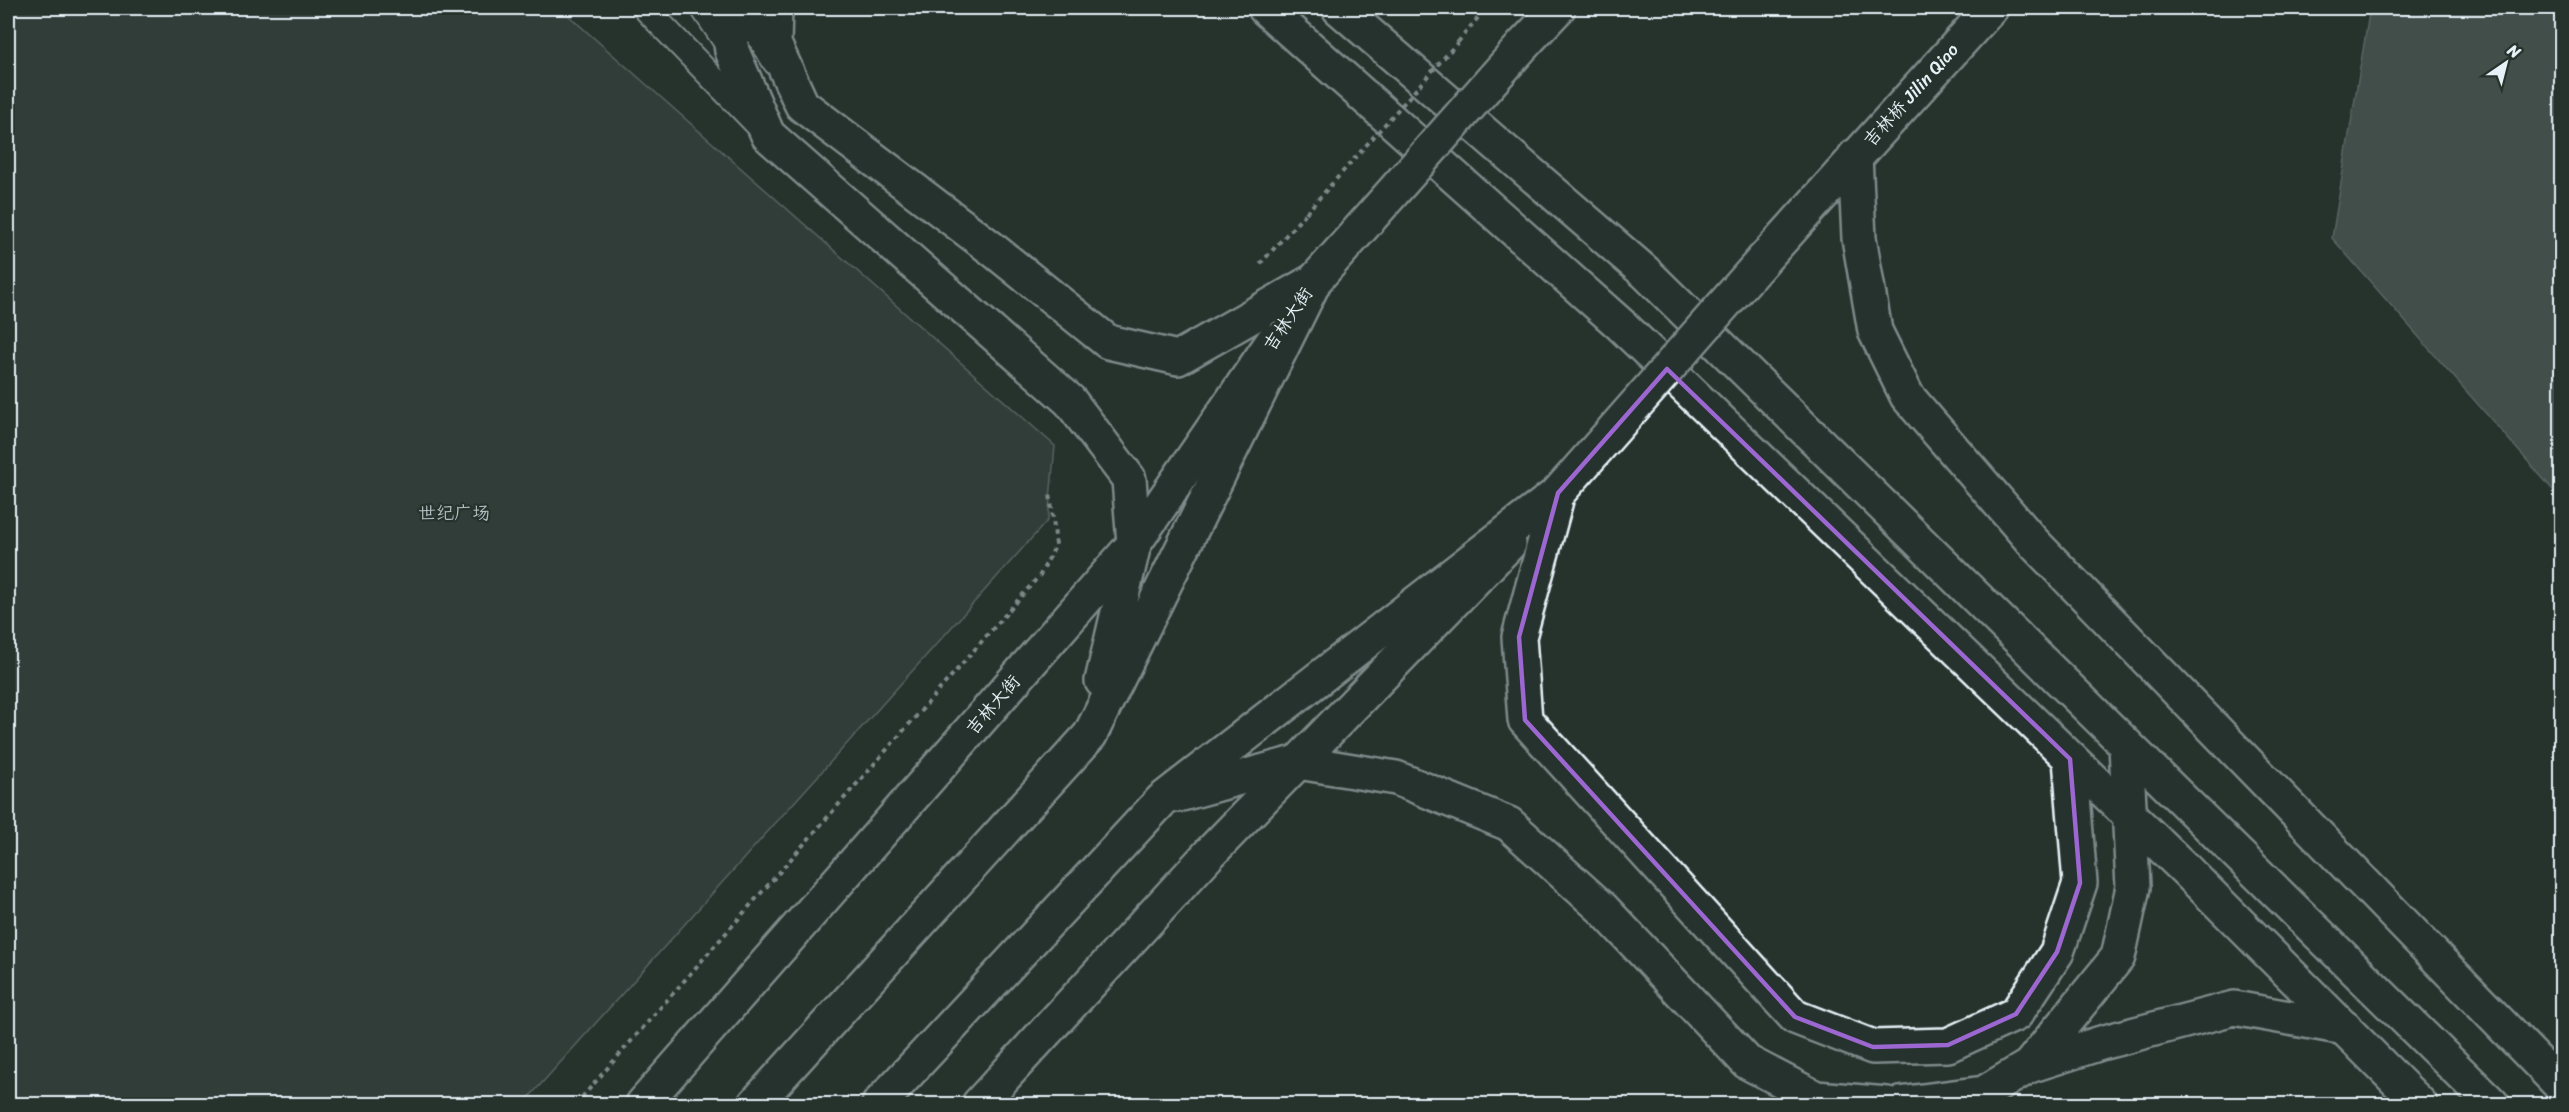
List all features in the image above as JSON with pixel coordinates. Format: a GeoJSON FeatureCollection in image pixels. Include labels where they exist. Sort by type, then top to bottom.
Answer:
{"type":"FeatureCollection","features":[{"type":"Feature","properties":{"kind":"main road"},"geometry":{"type":"LineString","coordinates":[[726,8],[732,51],[768,135],[1070,401],[1129,478],[1134,543],[1090,735]]}},
{"type":"Feature","properties":{"kind":"main road"},"geometry":{"type":"LineString","coordinates":[[776,8],[774,44],[802,105],[991,248],[1108,342],[1178,358],[1315,280],[1558,8]]}},
{"type":"Feature","properties":{"kind":"main road"},"geometry":{"type":"LineString","coordinates":[[1265,8],[1622,325],[2130,817],[2420,1104]]}},
{"type":"Feature","properties":{"kind":"main road"},"geometry":{"type":"LineString","coordinates":[[1340,8],[1645,272],[2492,1104]]}},
{"type":"Feature","properties":{"kind":"main road","name":"吉林桥 Jilin Qiao"},"geometry":{"type":"LineString","coordinates":[[1558,493],[1763,260],[1991,8]]}},
{"type":"Feature","properties":{"kind":"main road"},"geometry":{"type":"LineString","coordinates":[[1856,156],[1859,238],[1875,331],[1906,396],[2033,542],[2562,1088]]}},
{"type":"Feature","properties":{"kind":"main road","name":"吉林大街"},"geometry":{"type":"LineString","coordinates":[[643,1104],[1134,543],[1315,280]]}},
{"type":"Feature","properties":{"kind":"main road","name":"吉林大街"},"geometry":{"type":"LineString","coordinates":[[755,1104],[1090,735],[1315,280]]}},
{"type":"Feature","properties":{"kind":"main road"},"geometry":{"type":"LineString","coordinates":[[1558,493],[1519,637],[1525,720],[1795,1017],[1873,1047],[1948,1045],[2016,1014],[2057,952],[2080,883],[2070,759]]}},
{"type":"Feature","properties":{"kind":"main road"},"geometry":{"type":"LineString","coordinates":[[978,1104],[1210,853],[1558,493]]}},
{"type":"Feature","properties":{"kind":"main road"},"geometry":{"type":"LineString","coordinates":[[879,1104],[1162,800],[1558,493]]}},
{"type":"Feature","properties":{"kind":"main road"},"geometry":{"type":"LineString","coordinates":[[2029,1066],[2118,957],[2133,887],[2127,745]]}},
{"type":"Feature","properties":{"kind":"main road"},"geometry":{"type":"LineString","coordinates":[[1162,800],[1298,762],[1396,778],[1509,824],[1604,909],[1747,1062],[1816,1098],[1887,1104]]}},
{"type":"Feature","properties":{"kind":"main road"},"geometry":{"type":"LineString","coordinates":[[1899,1104],[1984,1093],[2029,1066],[2101,1043],[2234,1008],[2344,1028]]}},
{"type":"Feature","properties":{"kind":"lane"},"geometry":{"type":"LineString","coordinates":[[645,8],[768,135]]}},
{"type":"Feature","properties":{"kind":"lane"},"geometry":{"type":"LineString","coordinates":[[703,8],[732,51]]}},
{"type":"Feature","properties":{"kind":"lane"},"geometry":{"type":"LineString","coordinates":[[742,8],[802,105]]}},
{"type":"Feature","properties":{"kind":"path"},"geometry":{"type":"LineString","coordinates":[[1253,270],[1486,8]]}},
{"type":"Feature","properties":{"kind":"path"},"geometry":{"type":"LineString","coordinates":[[576,1104],[1040,575],[1056,545],[1050,493]]}},
{"type":"Feature","properties":{"kind":"highlighted area"},"geometry":{"type":"Polygon","coordinates":[[[1667,369],[2070,759],[2080,883],[2057,952],[2016,1014],[1948,1045],[1873,1047],[1795,1017],[1525,720],[1519,637],[1558,493],[1667,369]]]}},
{"type":"Feature","properties":{"kind":"green space","name":"世纪广场"},"geometry":{"type":"Polygon","coordinates":[[[8,8],[560,8],[1055,446],[1048,520],[523,1104],[8,1104],[8,8]]]}},
{"type":"Feature","properties":{"kind":"shaded area"},"geometry":{"type":"Polygon","coordinates":[[[2370,8],[2561,8],[2561,499],[2332,238],[2370,8]]]}}]}
